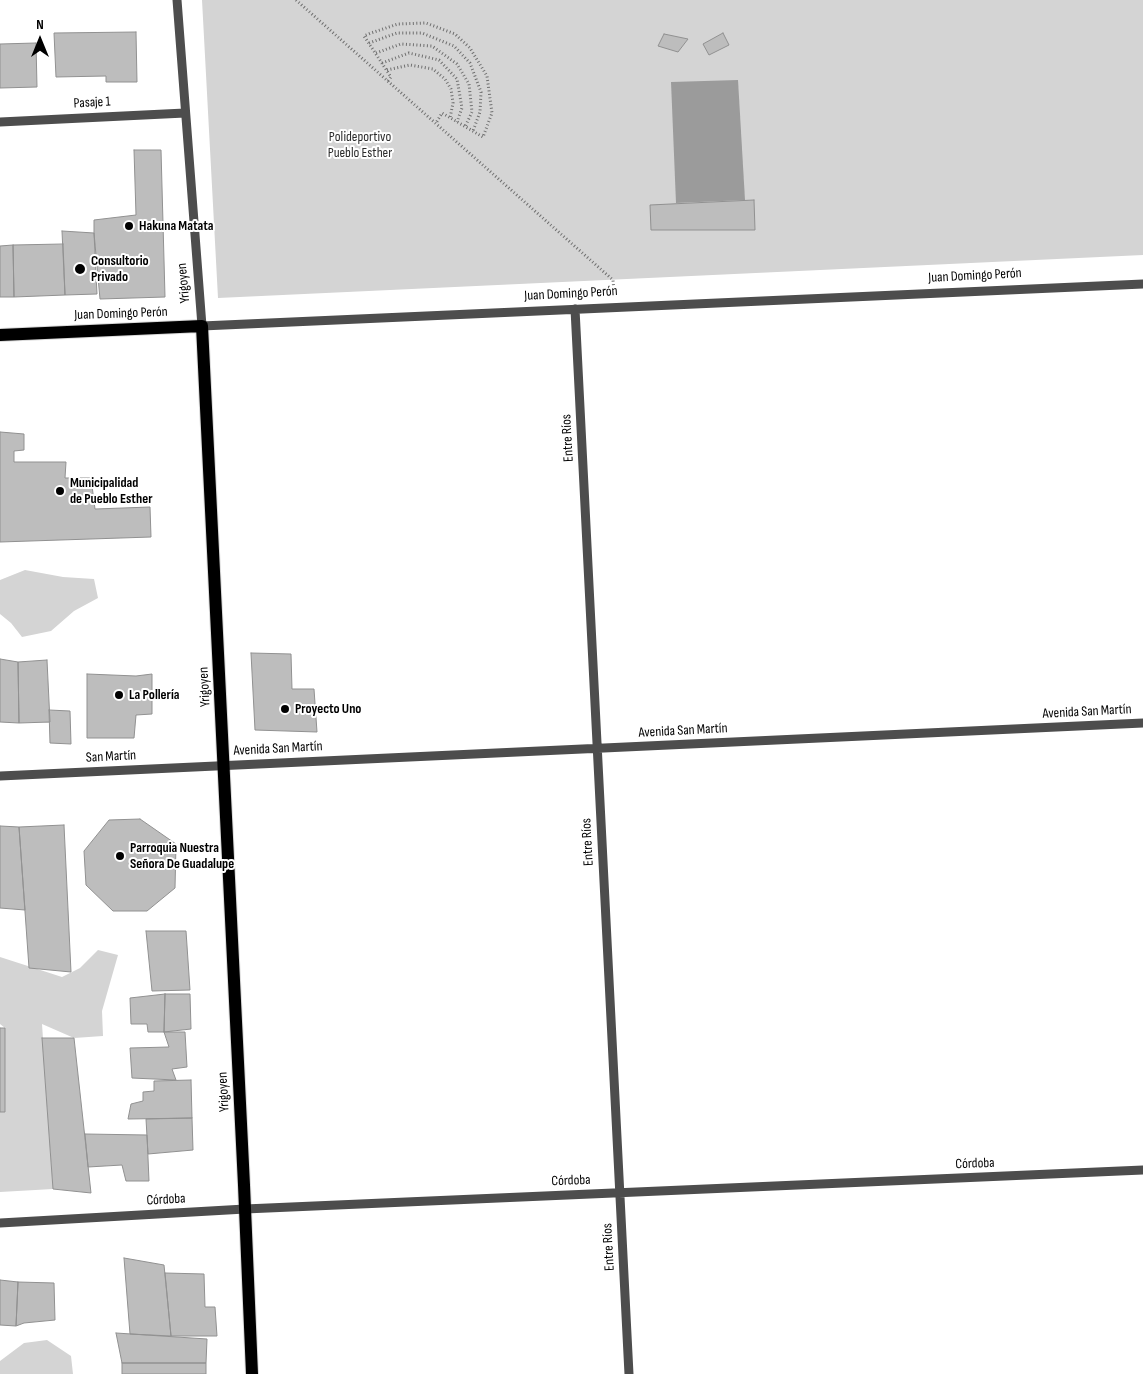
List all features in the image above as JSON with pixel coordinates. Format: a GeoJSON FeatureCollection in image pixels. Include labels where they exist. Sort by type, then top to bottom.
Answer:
{"type":"FeatureCollection","features":[{"type":"Feature","properties":{"kind":"main road","name":"Juan Domingo Perón"},"geometry":{"type":"LineString","coordinates":[[0,334],[202,326]]}},
{"type":"Feature","properties":{"kind":"main road","name":"Yrigoyen"},"geometry":{"type":"LineString","coordinates":[[202,326],[252,1374]]}},
{"type":"Feature","properties":{"kind":"street","name":"Yrigoyen"},"geometry":{"type":"LineString","coordinates":[[177,0],[202,326]]}},
{"type":"Feature","properties":{"kind":"street","name":"Pasaje 1"},"geometry":{"type":"LineString","coordinates":[[0,122],[185,112]]}},
{"type":"Feature","properties":{"kind":"street","name":"Juan Domingo Perón"},"geometry":{"type":"LineString","coordinates":[[202,326],[1143,284]]}},
{"type":"Feature","properties":{"kind":"street","name":"Entre Ríos"},"geometry":{"type":"LineString","coordinates":[[575,309],[629,1374]]}},
{"type":"Feature","properties":{"kind":"street","name":"Avenida San Martín"},"geometry":{"type":"LineString","coordinates":[[224,766],[1143,723]]}},
{"type":"Feature","properties":{"kind":"street","name":"San Martín"},"geometry":{"type":"LineString","coordinates":[[0,776],[224,766]]}},
{"type":"Feature","properties":{"kind":"street","name":"Córdoba"},"geometry":{"type":"LineString","coordinates":[[0,1222],[245,1209],[1143,1170]]}},
{"type":"Feature","properties":{"kind":"path"},"geometry":{"type":"LineString","coordinates":[[296,0],[613,280],[614,308]]}},
{"type":"Feature","properties":{"kind":"path"},"geometry":{"type":"LineString","coordinates":[[388,81],[391,77],[364,36],[398,24],[426,23],[455,34],[470,48],[487,76],[492,113],[482,137],[442,112],[436,123]]}},
{"type":"Feature","properties":{"kind":"path"},"geometry":{"type":"LineString","coordinates":[[369,42],[397,33],[422,33],[454,46],[470,63],[481,92],[480,112],[473,131]]}},
{"type":"Feature","properties":{"kind":"path"},"geometry":{"type":"LineString","coordinates":[[376,53],[401,44],[432,46],[456,64],[469,84],[472,112],[465,127]]}},
{"type":"Feature","properties":{"kind":"path"},"geometry":{"type":"LineString","coordinates":[[382,62],[409,52],[439,60],[456,80],[462,108],[457,122]]}},
{"type":"Feature","properties":{"kind":"path"},"geometry":{"type":"LineString","coordinates":[[387,70],[410,65],[434,69],[445,79],[451,90],[453,102],[450,118]]}},
{"type":"Feature","properties":{"kind":"green space","name":"Polideportivo Pueblo Esther"},"geometry":{"type":"Polygon","coordinates":[[[202,0],[1143,0],[1143,255],[218,298],[202,0]]]}},
{"type":"Feature","properties":{"kind":"green space"},"geometry":{"type":"Polygon","coordinates":[[[25,570],[63,577],[94,579],[98,598],[74,611],[51,631],[22,637],[11,623],[0,614],[0,580],[25,570]]]}},
{"type":"Feature","properties":{"kind":"green space"},"geometry":{"type":"Polygon","coordinates":[[[98,950],[118,955],[102,1011],[103,1036],[74,1038],[42,1024],[53,1189],[0,1192],[0,1112],[5,1112],[5,1028],[0,1024],[0,957],[62,977],[80,968],[98,950]]]}},
{"type":"Feature","properties":{"kind":"green space"},"geometry":{"type":"Polygon","coordinates":[[[47,1340],[71,1356],[73,1374],[0,1374],[0,1361],[24,1343],[47,1340]]]}},
{"type":"Feature","properties":{"kind":"shaded area"},"geometry":{"type":"Polygon","coordinates":[[[738,80],[745,200],[676,203],[671,82],[738,80]]]}},
{"type":"Feature","properties":{"kind":"building"},"geometry":{"type":"Polygon","coordinates":[[[136,32],[137,82],[106,82],[106,76],[56,77],[54,33],[136,32]]]}},
{"type":"Feature","properties":{"kind":"building"},"geometry":{"type":"Polygon","coordinates":[[[723,33],[729,45],[709,55],[703,44],[723,33]]]}},
{"type":"Feature","properties":{"kind":"building"},"geometry":{"type":"Polygon","coordinates":[[[664,34],[688,39],[678,52],[658,46],[664,34]]]}},
{"type":"Feature","properties":{"kind":"building"},"geometry":{"type":"Polygon","coordinates":[[[36,43],[37,87],[0,88],[0,44],[36,43]]]}},
{"type":"Feature","properties":{"kind":"building","name":"Hakuna Matata"},"geometry":{"type":"Polygon","coordinates":[[[134,150],[161,150],[165,297],[100,299],[94,220],[136,215],[134,150]]]}},
{"type":"Feature","properties":{"kind":"building"},"geometry":{"type":"Polygon","coordinates":[[[754,200],[755,230],[651,230],[650,205],[754,200]]]}},
{"type":"Feature","properties":{"kind":"building","name":"Consultorio Privado"},"geometry":{"type":"Polygon","coordinates":[[[62,231],[94,233],[97,294],[65,295],[62,231]]]}},
{"type":"Feature","properties":{"kind":"building"},"geometry":{"type":"Polygon","coordinates":[[[63,244],[65,295],[14,297],[13,245],[63,244]]]}},
{"type":"Feature","properties":{"kind":"building"},"geometry":{"type":"Polygon","coordinates":[[[13,245],[14,297],[0,297],[0,246],[13,245]]]}},
{"type":"Feature","properties":{"kind":"building"},"geometry":{"type":"Polygon","coordinates":[[[0,432],[24,434],[24,450],[14,451],[14,462],[66,462],[65,478],[91,478],[95,509],[150,507],[151,537],[0,542],[0,432]]]}},
{"type":"Feature","properties":{"kind":"building","name":"Proyecto Uno"},"geometry":{"type":"Polygon","coordinates":[[[251,653],[291,654],[292,689],[314,689],[317,732],[255,730],[251,653]]]}},
{"type":"Feature","properties":{"kind":"building"},"geometry":{"type":"Polygon","coordinates":[[[0,659],[18,662],[19,723],[0,722],[0,659]]]}},
{"type":"Feature","properties":{"kind":"building"},"geometry":{"type":"Polygon","coordinates":[[[47,660],[50,722],[19,723],[18,662],[47,660]]]}},
{"type":"Feature","properties":{"kind":"building","name":"La Pollería"},"geometry":{"type":"Polygon","coordinates":[[[87,674],[136,676],[152,674],[152,714],[136,715],[134,738],[87,738],[87,674]]]}},
{"type":"Feature","properties":{"kind":"building"},"geometry":{"type":"Polygon","coordinates":[[[49,710],[70,711],[71,744],[50,743],[49,710]]]}},
{"type":"Feature","properties":{"kind":"building"},"geometry":{"type":"Polygon","coordinates":[[[140,819],[176,844],[175,888],[147,911],[113,911],[86,885],[84,851],[109,820],[140,819]]]}},
{"type":"Feature","properties":{"kind":"building"},"geometry":{"type":"Polygon","coordinates":[[[64,825],[71,972],[29,968],[19,827],[64,825]]]}},
{"type":"Feature","properties":{"kind":"building"},"geometry":{"type":"Polygon","coordinates":[[[0,826],[19,827],[25,910],[0,908],[0,826]]]}},
{"type":"Feature","properties":{"kind":"building"},"geometry":{"type":"Polygon","coordinates":[[[146,931],[186,931],[190,990],[152,991],[146,931]]]}},
{"type":"Feature","properties":{"kind":"building"},"geometry":{"type":"Polygon","coordinates":[[[165,994],[190,994],[191,1029],[164,1032],[165,994]]]}},
{"type":"Feature","properties":{"kind":"building"},"geometry":{"type":"Polygon","coordinates":[[[165,994],[164,1032],[148,1032],[147,1024],[131,1024],[130,998],[165,994]]]}},
{"type":"Feature","properties":{"kind":"building"},"geometry":{"type":"Polygon","coordinates":[[[0,1028],[5,1028],[5,1112],[0,1112],[0,1028]]]}},
{"type":"Feature","properties":{"kind":"building"},"geometry":{"type":"Polygon","coordinates":[[[164,1032],[185,1032],[187,1067],[172,1069],[176,1080],[132,1078],[130,1048],[169,1047],[164,1032]]]}},
{"type":"Feature","properties":{"kind":"building"},"geometry":{"type":"Polygon","coordinates":[[[42,1038],[74,1038],[91,1193],[53,1189],[42,1038]]]}},
{"type":"Feature","properties":{"kind":"building"},"geometry":{"type":"Polygon","coordinates":[[[191,1080],[192,1118],[128,1119],[131,1104],[143,1101],[143,1092],[154,1091],[154,1081],[191,1080]]]}},
{"type":"Feature","properties":{"kind":"building"},"geometry":{"type":"Polygon","coordinates":[[[192,1118],[193,1150],[148,1154],[146,1119],[192,1118]]]}},
{"type":"Feature","properties":{"kind":"building"},"geometry":{"type":"Polygon","coordinates":[[[85,1134],[147,1135],[149,1181],[126,1181],[122,1165],[88,1167],[85,1134]]]}},
{"type":"Feature","properties":{"kind":"building"},"geometry":{"type":"Polygon","coordinates":[[[124,1258],[164,1265],[171,1336],[130,1334],[124,1258]]]}},
{"type":"Feature","properties":{"kind":"building"},"geometry":{"type":"Polygon","coordinates":[[[165,1273],[204,1274],[205,1307],[215,1307],[217,1336],[171,1336],[165,1273]]]}},
{"type":"Feature","properties":{"kind":"building"},"geometry":{"type":"Polygon","coordinates":[[[0,1280],[18,1282],[16,1326],[0,1325],[0,1280]]]}},
{"type":"Feature","properties":{"kind":"building"},"geometry":{"type":"Polygon","coordinates":[[[18,1282],[54,1283],[55,1320],[24,1323],[16,1326],[18,1282]]]}},
{"type":"Feature","properties":{"kind":"building"},"geometry":{"type":"Polygon","coordinates":[[[116,1333],[207,1339],[206,1363],[122,1363],[116,1333]]]}},
{"type":"Feature","properties":{"kind":"building"},"geometry":{"type":"Polygon","coordinates":[[[122,1363],[206,1363],[206,1374],[122,1374],[122,1363]]]}},
{"type":"Feature","properties":{"kind":"place","name":"Hakuna Matata"},"geometry":{"type":"Point","coordinates":[129,226]}},
{"type":"Feature","properties":{"kind":"place","name":"Consultorio Privado"},"geometry":{"type":"Point","coordinates":[80,269]}},
{"type":"Feature","properties":{"kind":"place","name":"Municipalidad de Pueblo Esther"},"geometry":{"type":"Point","coordinates":[60,491]}},
{"type":"Feature","properties":{"kind":"place","name":"La Pollería"},"geometry":{"type":"Point","coordinates":[119,695]}},
{"type":"Feature","properties":{"kind":"place","name":"Proyecto Uno"},"geometry":{"type":"Point","coordinates":[285,709]}},
{"type":"Feature","properties":{"kind":"place","name":"Parroquia Nuestra Señora De Guadalupe"},"geometry":{"type":"Point","coordinates":[120,856]}}]}
